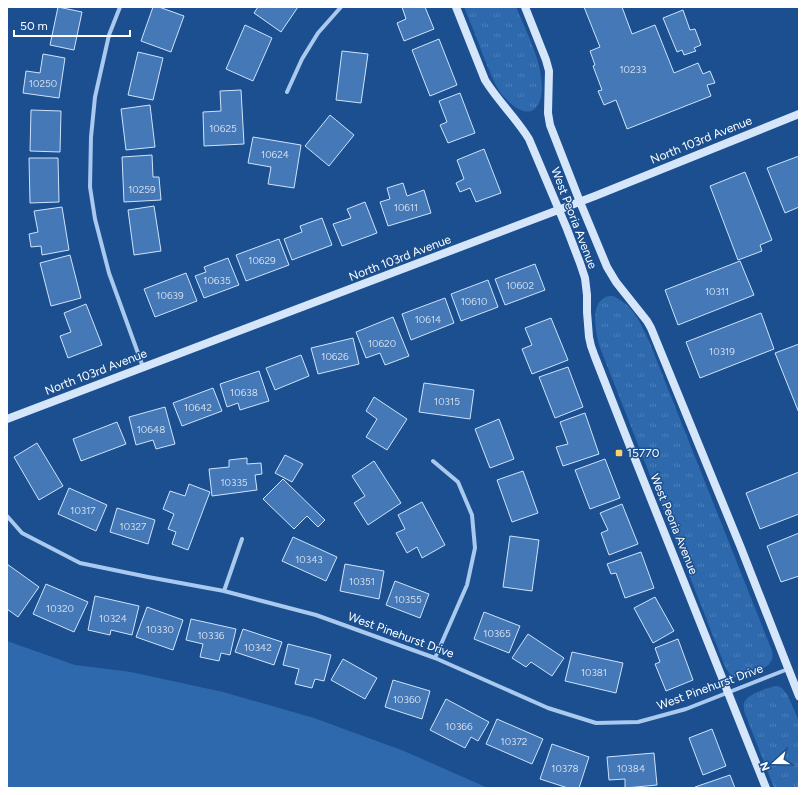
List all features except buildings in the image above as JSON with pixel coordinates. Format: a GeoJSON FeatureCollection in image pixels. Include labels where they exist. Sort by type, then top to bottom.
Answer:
{"type":"FeatureCollection","features":[{"type":"Feature","properties":{"kind":"street"},"geometry":{"type":"LineString","coordinates":[[120,7],[109,35],[95,97],[91,137],[90,187],[95,219],[109,273],[143,367]]}},
{"type":"Feature","properties":{"kind":"street"},"geometry":{"type":"LineString","coordinates":[[287,92],[302,59],[318,33],[341,7]]}},
{"type":"Feature","properties":{"kind":"street","name":"West Peoria Avenue"},"geometry":{"type":"LineString","coordinates":[[456,7],[485,80],[491,91],[522,126],[530,139],[559,209],[585,278],[588,327],[591,346],[766,788]]}},
{"type":"Feature","properties":{"kind":"street","name":"West Peoria Avenue"},"geometry":{"type":"LineString","coordinates":[[525,7],[549,71],[548,113],[550,125],[580,202],[616,282],[651,328],[741,548],[799,696]]}},
{"type":"Feature","properties":{"kind":"street","name":"North 103rd Avenue"},"geometry":{"type":"LineString","coordinates":[[7,419],[580,202],[799,114]]}},
{"type":"Feature","properties":{"kind":"street"},"geometry":{"type":"LineString","coordinates":[[433,461],[458,482],[472,515],[475,548],[466,585],[436,658]]}},
{"type":"Feature","properties":{"kind":"street","name":"West Pinehurst Drive"},"geometry":{"type":"LineString","coordinates":[[7,516],[22,533],[80,563],[148,578],[224,591],[316,615],[436,658],[548,708],[596,723],[638,722],[686,710],[789,669]]}},
{"type":"Feature","properties":{"kind":"street"},"geometry":{"type":"LineString","coordinates":[[224,591],[242,539]]}},
{"type":"Feature","properties":{"kind":"green space"},"geometry":{"type":"Polygon","coordinates":[[[464,7],[516,7],[530,40],[541,74],[541,97],[535,109],[527,112],[523,111],[509,102],[500,92],[490,73],[464,7]]]}},
{"type":"Feature","properties":{"kind":"green space"},"geometry":{"type":"Polygon","coordinates":[[[607,296],[613,296],[620,300],[636,315],[649,341],[772,651],[772,660],[770,663],[754,673],[735,677],[726,669],[599,345],[595,313],[600,302],[604,298],[607,296]]]}},
{"type":"Feature","properties":{"kind":"green space"},"geometry":{"type":"Polygon","coordinates":[[[7,641],[75,665],[131,672],[223,692],[314,718],[404,751],[488,788],[7,788],[7,641]]]}},
{"type":"Feature","properties":{"kind":"green space"},"geometry":{"type":"Polygon","coordinates":[[[777,686],[782,688],[787,694],[799,721],[799,788],[774,788],[744,711],[744,702],[747,698],[764,689],[777,686]]]}},
{"type":"Feature","properties":{"kind":"place","name":"15770"},"geometry":{"type":"Point","coordinates":[619,453]}}]}
